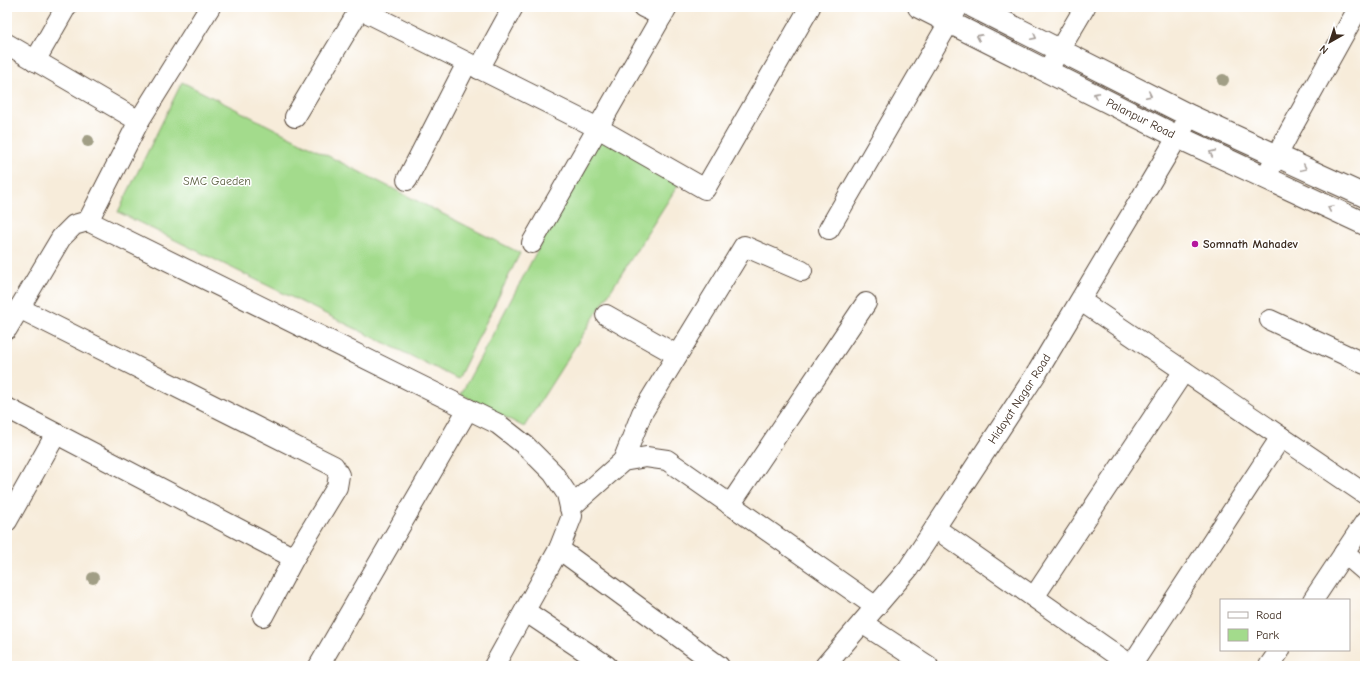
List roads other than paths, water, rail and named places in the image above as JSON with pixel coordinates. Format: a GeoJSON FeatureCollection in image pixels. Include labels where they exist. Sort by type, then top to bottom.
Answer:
{"type":"FeatureCollection","features":[{"type":"Feature","properties":{"kind":"street"},"geometry":{"type":"LineString","coordinates":[[35,61],[66,7]]}},
{"type":"Feature","properties":{"kind":"street"},"geometry":{"type":"LineString","coordinates":[[88,221],[139,121],[210,7]]}},
{"type":"Feature","properties":{"kind":"street"},"geometry":{"type":"LineString","coordinates":[[407,180],[473,66],[513,7]]}},
{"type":"Feature","properties":{"kind":"street"},"geometry":{"type":"LineString","coordinates":[[532,243],[664,12],[643,7]]}},
{"type":"Feature","properties":{"kind":"street"},"geometry":{"type":"LineString","coordinates":[[295,117],[360,8],[598,128],[705,189],[810,7]]}},
{"type":"Feature","properties":{"kind":"street","name":"Palanpur Road"},"geometry":{"type":"LineString","coordinates":[[919,7],[953,14],[1047,71],[1178,137],[1365,224]]}},
{"type":"Feature","properties":{"kind":"street","name":"Palanpur Road"},"geometry":{"type":"LineString","coordinates":[[974,7],[1190,116],[1365,196]]}},
{"type":"Feature","properties":{"kind":"street"},"geometry":{"type":"LineString","coordinates":[[1047,71],[1085,7]]}},
{"type":"Feature","properties":{"kind":"street"},"geometry":{"type":"LineString","coordinates":[[1265,178],[1290,130],[1359,7]]}},
{"type":"Feature","properties":{"kind":"street"},"geometry":{"type":"LineString","coordinates":[[829,229],[953,14]]}},
{"type":"Feature","properties":{"kind":"street"},"geometry":{"type":"LineString","coordinates":[[9,50],[35,61],[139,121]]}},
{"type":"Feature","properties":{"kind":"street","name":"Hidayat Nagar Road"},"geometry":{"type":"LineString","coordinates":[[825,666],[908,569],[1038,371],[1190,116]]}},
{"type":"Feature","properties":{"kind":"street"},"geometry":{"type":"LineString","coordinates":[[7,329],[61,238],[74,225],[88,221],[498,424],[526,446],[553,473],[566,494],[572,516],[558,549],[494,666]]}},
{"type":"Feature","properties":{"kind":"street"},"geometry":{"type":"LineString","coordinates":[[570,508],[623,461],[642,413],[744,246],[802,270]]}},
{"type":"Feature","properties":{"kind":"street"},"geometry":{"type":"LineString","coordinates":[[1081,301],[1365,494]]}},
{"type":"Feature","properties":{"kind":"street"},"geometry":{"type":"LineString","coordinates":[[730,505],[866,303]]}},
{"type":"Feature","properties":{"kind":"street"},"geometry":{"type":"LineString","coordinates":[[20,308],[334,466],[339,475],[337,487],[294,558],[263,616]]}},
{"type":"Feature","properties":{"kind":"street"},"geometry":{"type":"LineString","coordinates":[[606,315],[677,355]]}},
{"type":"Feature","properties":{"kind":"street"},"geometry":{"type":"LineString","coordinates":[[1270,320],[1365,364]]}},
{"type":"Feature","properties":{"kind":"street"},"geometry":{"type":"LineString","coordinates":[[1034,597],[1184,371]]}},
{"type":"Feature","properties":{"kind":"street"},"geometry":{"type":"LineString","coordinates":[[7,408],[294,558]]}},
{"type":"Feature","properties":{"kind":"street"},"geometry":{"type":"LineString","coordinates":[[319,666],[468,409]]}},
{"type":"Feature","properties":{"kind":"street"},"geometry":{"type":"LineString","coordinates":[[7,521],[56,434]]}},
{"type":"Feature","properties":{"kind":"street"},"geometry":{"type":"LineString","coordinates":[[935,528],[1132,666],[1281,437]]}},
{"type":"Feature","properties":{"kind":"street"},"geometry":{"type":"LineString","coordinates":[[623,461],[646,457],[667,460],[876,607]]}},
{"type":"Feature","properties":{"kind":"street"},"geometry":{"type":"LineString","coordinates":[[1314,599],[1365,522]]}},
{"type":"Feature","properties":{"kind":"street"},"geometry":{"type":"LineString","coordinates":[[558,549],[718,666]]}},
{"type":"Feature","properties":{"kind":"street"},"geometry":{"type":"LineString","coordinates":[[1344,554],[1365,571]]}},
{"type":"Feature","properties":{"kind":"street"},"geometry":{"type":"LineString","coordinates":[[525,611],[606,666]]}},
{"type":"Feature","properties":{"kind":"street"},"geometry":{"type":"LineString","coordinates":[[862,623],[928,666]]}},
{"type":"Feature","properties":{"kind":"street"},"geometry":{"type":"LineString","coordinates":[[1269,666],[1279,651]]}},
{"type":"Feature","properties":{"kind":"place","name":"Somnath Mahadev"},"geometry":{"type":"Point","coordinates":[1195,244]}},
{"type":"Feature","properties":{"kind":"park label","name":"SMC Gaeden"},"geometry":{"type":"Point","coordinates":[217,181]}}]}
